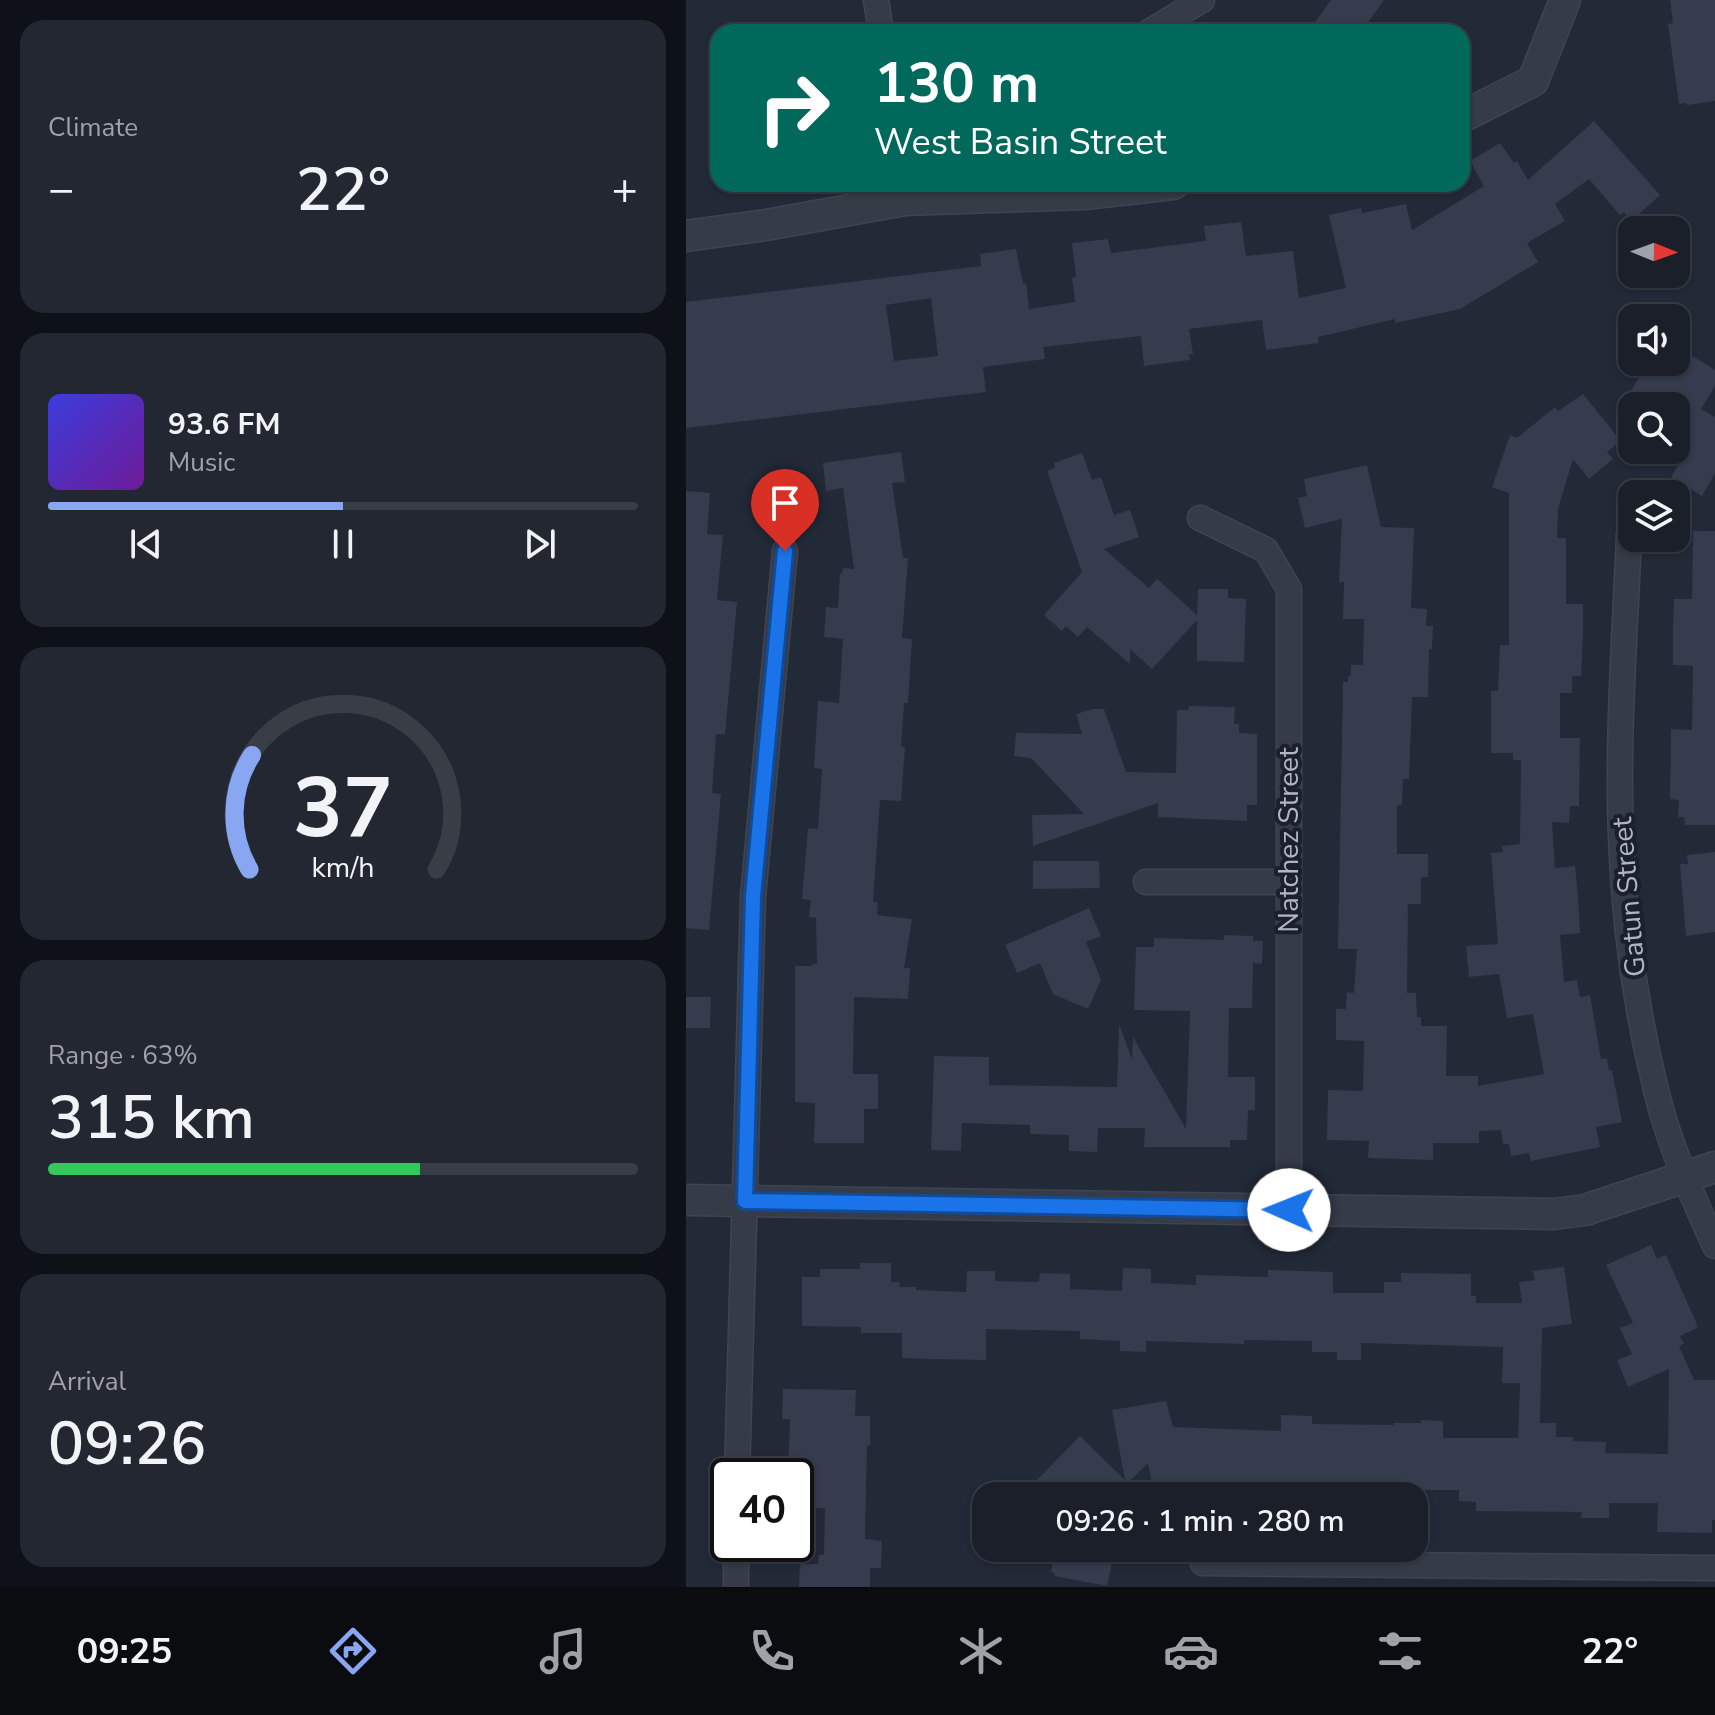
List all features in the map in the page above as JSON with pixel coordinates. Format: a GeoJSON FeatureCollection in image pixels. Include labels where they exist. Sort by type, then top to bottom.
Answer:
{"type":"FeatureCollection","features":[{"type":"Feature","properties":{"kind":"street"},"geometry":{"type":"LineString","coordinates":[[876,0],[880,24]]}},
{"type":"Feature","properties":{"kind":"street"},"geometry":{"type":"LineString","coordinates":[[1162,24],[1202,0]]}},
{"type":"Feature","properties":{"kind":"street"},"geometry":{"type":"LineString","coordinates":[[1470,113],[1533,81],[1565,0]]}},
{"type":"Feature","properties":{"kind":"street"},"geometry":{"type":"LineString","coordinates":[[686,236],[766,225],[903,192]]}},
{"type":"Feature","properties":{"kind":"street","name":"Natchez Street"},"geometry":{"type":"LineString","coordinates":[[1200,518],[1266,550],[1289,589],[1289,1210]]}},
{"type":"Feature","properties":{"kind":"street"},"geometry":{"type":"LineString","coordinates":[[738,1458],[753,897],[785,551]]}},
{"type":"Feature","properties":{"kind":"street","name":"Gatun Street"},"geometry":{"type":"LineString","coordinates":[[1628,552],[1620,837],[1627,930],[1657,1096],[1684,1176],[1715,1246]]}},
{"type":"Feature","properties":{"kind":"street"},"geometry":{"type":"LineString","coordinates":[[1146,882],[1289,882]]}},
{"type":"Feature","properties":{"kind":"street"},"geometry":{"type":"LineString","coordinates":[[686,1200],[1554,1214],[1585,1210],[1715,1167]]}},
{"type":"Feature","properties":{"kind":"street"},"geometry":{"type":"LineString","coordinates":[[736,1562],[736,1587]]}},
{"type":"Feature","properties":{"kind":"street"},"geometry":{"type":"LineString","coordinates":[[1203,1563],[1715,1568]]}},
{"type":"Feature","properties":{"kind":"building"},"geometry":{"type":"Polygon","coordinates":[[[1331,0],[1384,0],[1367,24],[1314,24],[1331,0]]]}},
{"type":"Feature","properties":{"kind":"building"},"geometry":{"type":"Polygon","coordinates":[[[1670,0],[1715,0],[1715,101],[1679,104],[1668,24],[1673,23],[1670,0]]]}},
{"type":"Feature","properties":{"kind":"building"},"geometry":{"type":"Polygon","coordinates":[[[1594,121],[1660,195],[1637,216],[1627,216],[1624,212],[1620,215],[1589,179],[1555,204],[1565,221],[1527,243],[1538,262],[1460,309],[1395,323],[1395,319],[1318,337],[1318,343],[1266,350],[1262,320],[1189,329],[1193,354],[1189,354],[1190,360],[1144,366],[1141,336],[1043,347],[1045,359],[983,367],[986,392],[686,428],[686,302],[981,266],[980,254],[1016,249],[1023,284],[1026,283],[1029,309],[1075,302],[1072,243],[1108,239],[1111,253],[1206,241],[1204,226],[1241,222],[1246,256],[1293,251],[1299,298],[1346,288],[1329,215],[1361,208],[1362,213],[1406,204],[1412,230],[1484,186],[1470,161],[1500,143],[1514,163],[1517,161],[1528,180],[1594,121]],[[931,298],[886,305],[894,361],[938,356],[931,298]]]}},
{"type":"Feature","properties":{"kind":"building"},"geometry":{"type":"Polygon","coordinates":[[[1690,355],[1715,370],[1715,386],[1701,409],[1715,417],[1715,473],[1702,496],[1690,489],[1690,480],[1671,477],[1679,464],[1690,464],[1690,392],[1630,392],[1640,376],[1690,376],[1690,355]]]}},
{"type":"Feature","properties":{"kind":"building"},"geometry":{"type":"Polygon","coordinates":[[[1583,394],[1618,437],[1618,443],[1607,452],[1613,459],[1589,479],[1573,459],[1558,509],[1557,538],[1566,538],[1566,604],[1583,604],[1583,634],[1581,676],[1572,676],[1572,693],[1560,693],[1560,738],[1580,738],[1579,806],[1570,806],[1569,823],[1552,822],[1555,868],[1575,866],[1578,896],[1580,933],[1560,935],[1564,982],[1577,980],[1580,997],[1590,995],[1601,1059],[1607,1058],[1609,1071],[1612,1070],[1622,1122],[1596,1127],[1600,1147],[1531,1161],[1529,1153],[1511,1156],[1509,1144],[1503,1144],[1501,1130],[1479,1131],[1479,1143],[1433,1143],[1433,1160],[1368,1158],[1369,1141],[1327,1140],[1328,1090],[1363,1091],[1364,1041],[1336,1040],[1336,1009],[1346,1009],[1347,992],[1354,993],[1357,949],[1338,949],[1343,682],[1348,682],[1348,676],[1351,676],[1351,665],[1363,665],[1364,619],[1343,619],[1344,582],[1339,582],[1342,519],[1305,528],[1298,498],[1307,496],[1304,479],[1367,465],[1381,527],[1414,528],[1411,608],[1427,609],[1426,626],[1433,626],[1428,697],[1412,697],[1409,779],[1403,779],[1402,805],[1397,805],[1397,854],[1428,854],[1428,877],[1421,877],[1421,904],[1408,904],[1407,993],[1416,993],[1417,1017],[1421,1017],[1421,1026],[1447,1026],[1446,1076],[1478,1076],[1478,1086],[1544,1074],[1533,1014],[1507,1018],[1499,974],[1469,977],[1466,946],[1498,944],[1491,853],[1503,852],[1502,846],[1520,844],[1521,760],[1513,760],[1513,753],[1491,753],[1491,691],[1498,691],[1500,645],[1509,645],[1509,493],[1492,487],[1510,435],[1517,438],[1555,407],[1558,411],[1583,394]]]}},
{"type":"Feature","properties":{"kind":"building"},"geometry":{"type":"Polygon","coordinates":[[[901,452],[905,482],[892,483],[903,558],[908,558],[902,638],[912,639],[908,703],[904,703],[901,747],[905,747],[901,801],[880,800],[873,902],[878,902],[877,915],[912,919],[904,968],[910,968],[908,999],[854,997],[853,1074],[878,1074],[878,1109],[864,1109],[864,1143],[814,1143],[815,1103],[795,1102],[795,966],[817,964],[816,918],[809,917],[811,900],[802,899],[808,828],[818,829],[822,769],[814,768],[818,701],[839,703],[843,639],[824,637],[826,607],[838,608],[840,573],[843,568],[854,569],[843,488],[826,491],[823,463],[901,452]]]}},
{"type":"Feature","properties":{"kind":"building"},"geometry":{"type":"Polygon","coordinates":[[[1082,453],[1092,480],[1101,477],[1114,515],[1130,510],[1139,537],[1104,549],[1149,588],[1157,579],[1197,615],[1198,589],[1228,589],[1228,598],[1246,599],[1244,662],[1197,661],[1197,620],[1152,669],[1130,649],[1130,664],[1087,627],[1078,637],[1066,626],[1062,631],[1044,615],[1082,572],[1047,471],[1055,468],[1054,463],[1082,453]]]}},
{"type":"Feature","properties":{"kind":"building"},"geometry":{"type":"Polygon","coordinates":[[[686,491],[710,493],[707,534],[723,535],[717,600],[737,602],[725,734],[716,734],[712,793],[721,794],[709,930],[686,928],[686,491]]]}},
{"type":"Feature","properties":{"kind":"building"},"geometry":{"type":"Polygon","coordinates":[[[1693,531],[1715,531],[1715,825],[1685,825],[1684,817],[1678,817],[1679,800],[1670,799],[1671,729],[1692,730],[1693,666],[1673,665],[1673,628],[1674,599],[1692,599],[1693,531]]]}},
{"type":"Feature","properties":{"kind":"building"},"geometry":{"type":"Polygon","coordinates":[[[1189,706],[1235,707],[1234,724],[1239,724],[1239,733],[1257,734],[1257,805],[1247,805],[1247,821],[1158,817],[1158,803],[1033,846],[1032,815],[1084,814],[1031,758],[1014,756],[1016,733],[1082,734],[1076,714],[1104,709],[1126,772],[1176,773],[1177,710],[1188,710],[1189,706]]]}},
{"type":"Feature","properties":{"kind":"building"},"geometry":{"type":"Polygon","coordinates":[[[1715,852],[1715,932],[1686,936],[1680,864],[1688,864],[1687,855],[1715,852]]]}},
{"type":"Feature","properties":{"kind":"building"},"geometry":{"type":"Polygon","coordinates":[[[1033,861],[1099,861],[1100,888],[1033,889],[1033,861]]]}},
{"type":"Feature","properties":{"kind":"building"},"geometry":{"type":"Polygon","coordinates":[[[1089,908],[1101,936],[1086,942],[1101,980],[1088,1009],[1053,994],[1040,963],[1017,973],[1005,945],[1089,908]]]}},
{"type":"Feature","properties":{"kind":"building"},"geometry":{"type":"Polygon","coordinates":[[[1224,935],[1253,936],[1253,941],[1263,941],[1262,964],[1253,963],[1252,1008],[1229,1008],[1228,1077],[1255,1077],[1255,1110],[1248,1110],[1247,1140],[1230,1140],[1230,1147],[1144,1147],[1145,1128],[1098,1128],[1097,1152],[1069,1151],[1069,1135],[1030,1134],[1030,1125],[962,1123],[961,1151],[931,1150],[934,1056],[989,1057],[989,1085],[1117,1087],[1119,1024],[1132,1059],[1133,1037],[1186,1129],[1190,1011],[1134,1010],[1136,947],[1154,947],[1154,938],[1224,940],[1224,935]]]}},
{"type":"Feature","properties":{"kind":"building"},"geometry":{"type":"Polygon","coordinates":[[[686,997],[711,997],[710,1028],[686,1028],[686,997]]]}},
{"type":"Feature","properties":{"kind":"building"},"geometry":{"type":"Polygon","coordinates":[[[1651,1245],[1657,1259],[1666,1255],[1696,1322],[1697,1328],[1680,1336],[1684,1344],[1679,1346],[1694,1380],[1715,1380],[1715,1520],[1712,1520],[1712,1533],[1657,1532],[1658,1503],[1609,1503],[1609,1518],[1581,1518],[1582,1512],[1476,1511],[1476,1502],[1459,1501],[1459,1490],[1428,1490],[1428,1482],[1152,1482],[1148,1463],[1129,1482],[1035,1482],[1080,1436],[1125,1480],[1112,1410],[1166,1401],[1173,1427],[1281,1431],[1281,1415],[1312,1416],[1312,1424],[1394,1425],[1421,1423],[1421,1420],[1443,1421],[1443,1438],[1518,1438],[1520,1383],[1502,1383],[1503,1347],[1361,1343],[1361,1360],[1337,1360],[1337,1352],[1312,1352],[1312,1341],[1244,1340],[1244,1344],[1146,1341],[1146,1352],[1120,1351],[1120,1341],[1080,1339],[1080,1331],[986,1329],[986,1360],[933,1359],[902,1358],[902,1333],[861,1333],[861,1327],[802,1326],[802,1277],[820,1277],[820,1269],[860,1269],[860,1263],[891,1263],[891,1282],[900,1282],[899,1287],[966,1292],[967,1271],[995,1271],[995,1281],[1039,1282],[1040,1273],[1070,1274],[1070,1289],[1122,1291],[1123,1268],[1151,1269],[1151,1283],[1196,1285],[1196,1275],[1268,1277],[1268,1270],[1333,1272],[1333,1293],[1384,1293],[1384,1282],[1401,1282],[1401,1273],[1471,1274],[1471,1296],[1476,1296],[1476,1303],[1522,1303],[1519,1282],[1535,1280],[1533,1271],[1564,1267],[1572,1324],[1542,1328],[1540,1423],[1556,1423],[1556,1437],[1606,1442],[1605,1453],[1668,1454],[1669,1369],[1628,1387],[1617,1360],[1632,1354],[1620,1328],[1633,1323],[1606,1265],[1651,1245]]]}},
{"type":"Feature","properties":{"kind":"building"},"geometry":{"type":"Polygon","coordinates":[[[783,1389],[856,1390],[855,1416],[870,1416],[865,1539],[882,1541],[881,1568],[870,1568],[870,1587],[799,1587],[800,1564],[818,1564],[819,1555],[824,1555],[825,1508],[814,1508],[814,1458],[789,1458],[790,1419],[782,1419],[783,1389]]]}},
{"type":"Feature","properties":{"kind":"building"},"geometry":{"type":"Polygon","coordinates":[[[1053,1562],[1112,1562],[1107,1586],[1054,1576],[1055,1573],[1051,1572],[1053,1562]]]}},
{"type":"Feature","properties":{"kind":"route"},"geometry":{"type":"LineString","coordinates":[[785,551],[753,897],[745,1201],[1289,1210]]}}]}
